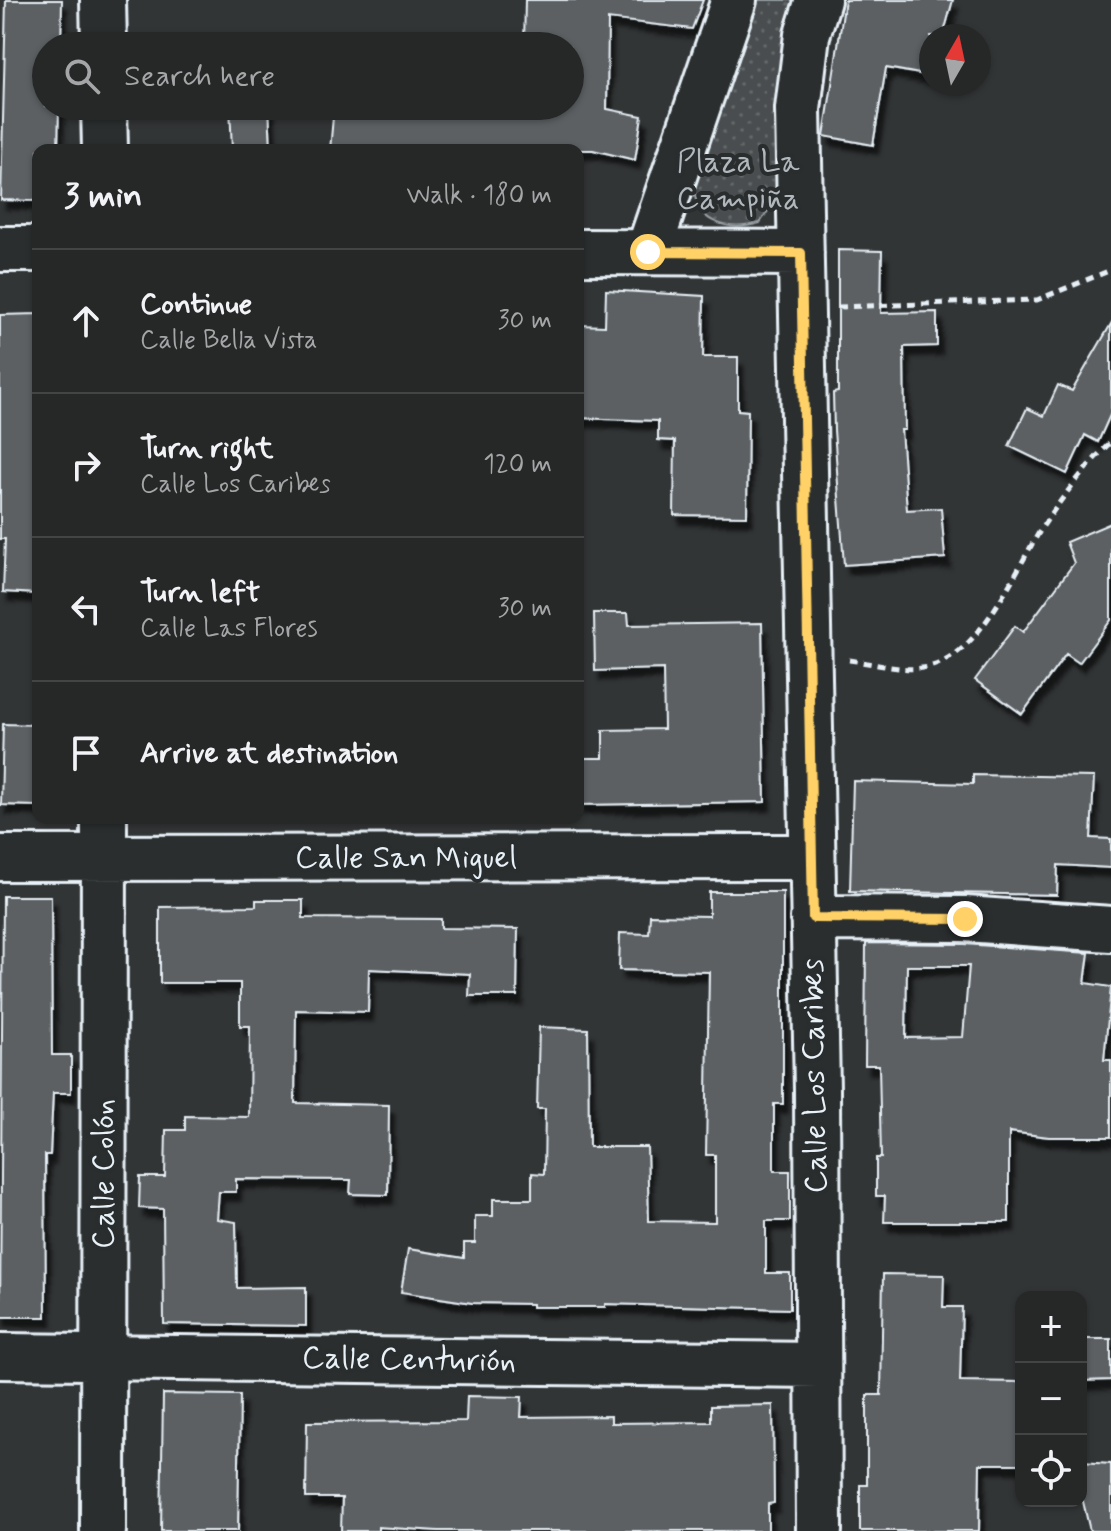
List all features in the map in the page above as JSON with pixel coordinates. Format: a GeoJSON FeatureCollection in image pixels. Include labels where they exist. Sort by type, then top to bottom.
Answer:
{"type":"FeatureCollection","features":[{"type":"Feature","properties":{"kind":"street"},"geometry":{"type":"LineString","coordinates":[[103,0],[104,32]]}},
{"type":"Feature","properties":{"kind":"street"},"geometry":{"type":"LineString","coordinates":[[648,252],[734,0]]}},
{"type":"Feature","properties":{"kind":"street","name":"Calle Los Caribes"},"geometry":{"type":"LineString","coordinates":[[818,0],[807,35],[798,109],[813,918],[819,1531]]}},
{"type":"Feature","properties":{"kind":"street"},"geometry":{"type":"LineString","coordinates":[[104,120],[105,144]]}},
{"type":"Feature","properties":{"kind":"street"},"geometry":{"type":"LineString","coordinates":[[0,249],[32,249]]}},
{"type":"Feature","properties":{"kind":"street"},"geometry":{"type":"LineString","coordinates":[[584,252],[801,253]]}},
{"type":"Feature","properties":{"kind":"street","name":"Calle San Miguel"},"geometry":{"type":"LineString","coordinates":[[0,858],[104,838],[812,857]]}},
{"type":"Feature","properties":{"kind":"street","name":"Calle Colón"},"geometry":{"type":"LineString","coordinates":[[103,1531],[104,838]]}},
{"type":"Feature","properties":{"kind":"street"},"geometry":{"type":"LineString","coordinates":[[813,918],[965,919],[1111,929]]}},
{"type":"Feature","properties":{"kind":"street","name":"Calle Centurión"},"geometry":{"type":"LineString","coordinates":[[0,1356],[818,1365]]}},
{"type":"Feature","properties":{"kind":"path"},"geometry":{"type":"LineString","coordinates":[[801,308],[1037,300],[1111,270]]}},
{"type":"Feature","properties":{"kind":"path"},"geometry":{"type":"LineString","coordinates":[[808,655],[922,668],[952,656],[984,624],[1044,524],[1072,484],[1111,442]]}},
{"type":"Feature","properties":{"kind":"green space","name":"Plaza La Campiña"},"geometry":{"type":"Polygon","coordinates":[[[756,0],[794,0],[786,41],[779,182],[774,202],[760,223],[724,225],[705,216],[695,197],[695,183],[756,0]]]}},
{"type":"Feature","properties":{"kind":"building"},"geometry":{"type":"Polygon","coordinates":[[[6,0],[62,0],[61,32],[32,32],[32,120],[59,120],[58,144],[32,144],[32,201],[1,200],[6,0]]]}},
{"type":"Feature","properties":{"kind":"building"},"geometry":{"type":"Polygon","coordinates":[[[525,0],[703,0],[692,29],[608,19],[607,109],[642,116],[635,160],[584,150],[584,144],[331,144],[333,120],[584,120],[584,32],[524,32],[525,0]]]}},
{"type":"Feature","properties":{"kind":"building"},"geometry":{"type":"Polygon","coordinates":[[[845,0],[953,0],[946,24],[919,24],[919,74],[886,68],[873,145],[824,136],[845,0]]]}},
{"type":"Feature","properties":{"kind":"building"},"geometry":{"type":"Polygon","coordinates":[[[231,120],[270,120],[271,144],[232,144],[231,120]]]}},
{"type":"Feature","properties":{"kind":"building"},"geometry":{"type":"Polygon","coordinates":[[[838,250],[882,251],[881,313],[937,312],[937,346],[904,347],[905,430],[901,430],[907,510],[941,508],[945,558],[844,565],[833,393],[838,392],[838,250]]]}},
{"type":"Feature","properties":{"kind":"building"},"geometry":{"type":"Polygon","coordinates":[[[606,290],[704,296],[703,357],[738,357],[738,410],[748,411],[747,516],[674,515],[675,441],[658,440],[658,421],[584,418],[584,325],[605,326],[606,290]]]}},
{"type":"Feature","properties":{"kind":"building"},"geometry":{"type":"Polygon","coordinates":[[[32,314],[32,594],[3,592],[5,539],[0,539],[0,315],[32,314]]]}},
{"type":"Feature","properties":{"kind":"building"},"geometry":{"type":"Polygon","coordinates":[[[1111,324],[1111,413],[1098,442],[1085,435],[1067,474],[1009,446],[1027,408],[1044,416],[1058,385],[1072,391],[1111,324]]]}},
{"type":"Feature","properties":{"kind":"building"},"geometry":{"type":"Polygon","coordinates":[[[1111,523],[1111,620],[1079,663],[1066,654],[1022,714],[975,680],[1015,626],[1023,632],[1074,563],[1066,542],[1111,523]]]}},
{"type":"Feature","properties":{"kind":"building"},"geometry":{"type":"Polygon","coordinates":[[[594,613],[628,613],[629,625],[762,623],[765,802],[584,805],[584,758],[603,758],[603,730],[664,729],[663,669],[595,671],[594,613]]]}},
{"type":"Feature","properties":{"kind":"building"},"geometry":{"type":"Polygon","coordinates":[[[3,724],[32,725],[32,806],[1,805],[3,724]]]}},
{"type":"Feature","properties":{"kind":"building"},"geometry":{"type":"Polygon","coordinates":[[[973,775],[1094,777],[1091,838],[1111,839],[1111,868],[1058,865],[1057,895],[850,891],[853,781],[973,784],[973,775]]]}},
{"type":"Feature","properties":{"kind":"building"},"geometry":{"type":"Polygon","coordinates":[[[709,892],[783,892],[783,1104],[774,1104],[774,1171],[790,1171],[790,1221],[766,1221],[766,1273],[790,1273],[790,1309],[605,1304],[605,1307],[532,1307],[532,1304],[472,1303],[401,1292],[408,1249],[464,1258],[464,1243],[475,1243],[475,1216],[493,1216],[493,1199],[532,1199],[532,1173],[544,1174],[545,1109],[537,1109],[539,1027],[588,1029],[589,1147],[647,1147],[649,1221],[715,1222],[715,1155],[706,1155],[709,972],[619,970],[620,933],[649,934],[650,915],[709,916],[709,892]]]}},
{"type":"Feature","properties":{"kind":"building"},"geometry":{"type":"Polygon","coordinates":[[[3,896],[51,896],[52,1055],[71,1055],[71,1093],[53,1093],[50,1155],[45,1155],[46,1317],[0,1317],[3,896]]]}},
{"type":"Feature","properties":{"kind":"building"},"geometry":{"type":"Polygon","coordinates":[[[256,900],[303,900],[303,918],[441,919],[441,928],[518,929],[517,996],[469,996],[470,974],[369,969],[368,1012],[296,1010],[295,1103],[389,1105],[388,1195],[350,1194],[351,1180],[236,1179],[236,1192],[219,1192],[217,1219],[236,1222],[237,1288],[306,1287],[306,1326],[164,1324],[163,1209],[139,1208],[140,1177],[165,1177],[166,1130],[185,1130],[185,1116],[249,1117],[250,1026],[240,1026],[240,983],[160,983],[160,907],[256,906],[256,900]]]}},
{"type":"Feature","properties":{"kind":"building"},"geometry":{"type":"Polygon","coordinates":[[[866,943],[964,944],[1089,953],[1085,983],[1111,987],[1104,1060],[1111,1060],[1111,1137],[1049,1137],[1009,1132],[1009,1222],[884,1222],[885,1196],[876,1196],[876,1158],[881,1158],[879,1065],[865,1065],[866,943]],[[907,966],[906,1038],[963,1037],[969,966],[907,966]]]}},
{"type":"Feature","properties":{"kind":"building"},"geometry":{"type":"Polygon","coordinates":[[[883,1274],[944,1275],[943,1307],[962,1307],[960,1381],[1015,1382],[1015,1464],[980,1464],[979,1531],[860,1531],[860,1485],[867,1485],[867,1395],[881,1395],[883,1274]]]}},
{"type":"Feature","properties":{"kind":"building"},"geometry":{"type":"Polygon","coordinates":[[[1087,1339],[1111,1339],[1111,1380],[1087,1381],[1087,1339]]]}},
{"type":"Feature","properties":{"kind":"building"},"geometry":{"type":"Polygon","coordinates":[[[163,1394],[240,1395],[238,1531],[161,1531],[163,1394]]]}},
{"type":"Feature","properties":{"kind":"building"},"geometry":{"type":"Polygon","coordinates":[[[467,1396],[522,1397],[521,1417],[611,1416],[611,1423],[711,1422],[711,1406],[773,1405],[774,1503],[768,1504],[768,1531],[438,1531],[378,1527],[378,1531],[341,1531],[342,1498],[306,1498],[307,1422],[466,1421],[467,1396]]]}},
{"type":"Feature","properties":{"kind":"building"},"geometry":{"type":"Polygon","coordinates":[[[1087,1462],[1111,1464],[1111,1531],[1090,1531],[1084,1507],[1087,1507],[1087,1462]]]}},
{"type":"Feature","properties":{"kind":"route"},"geometry":{"type":"LineString","coordinates":[[648,252],[801,253],[813,918],[965,919]]}}]}
